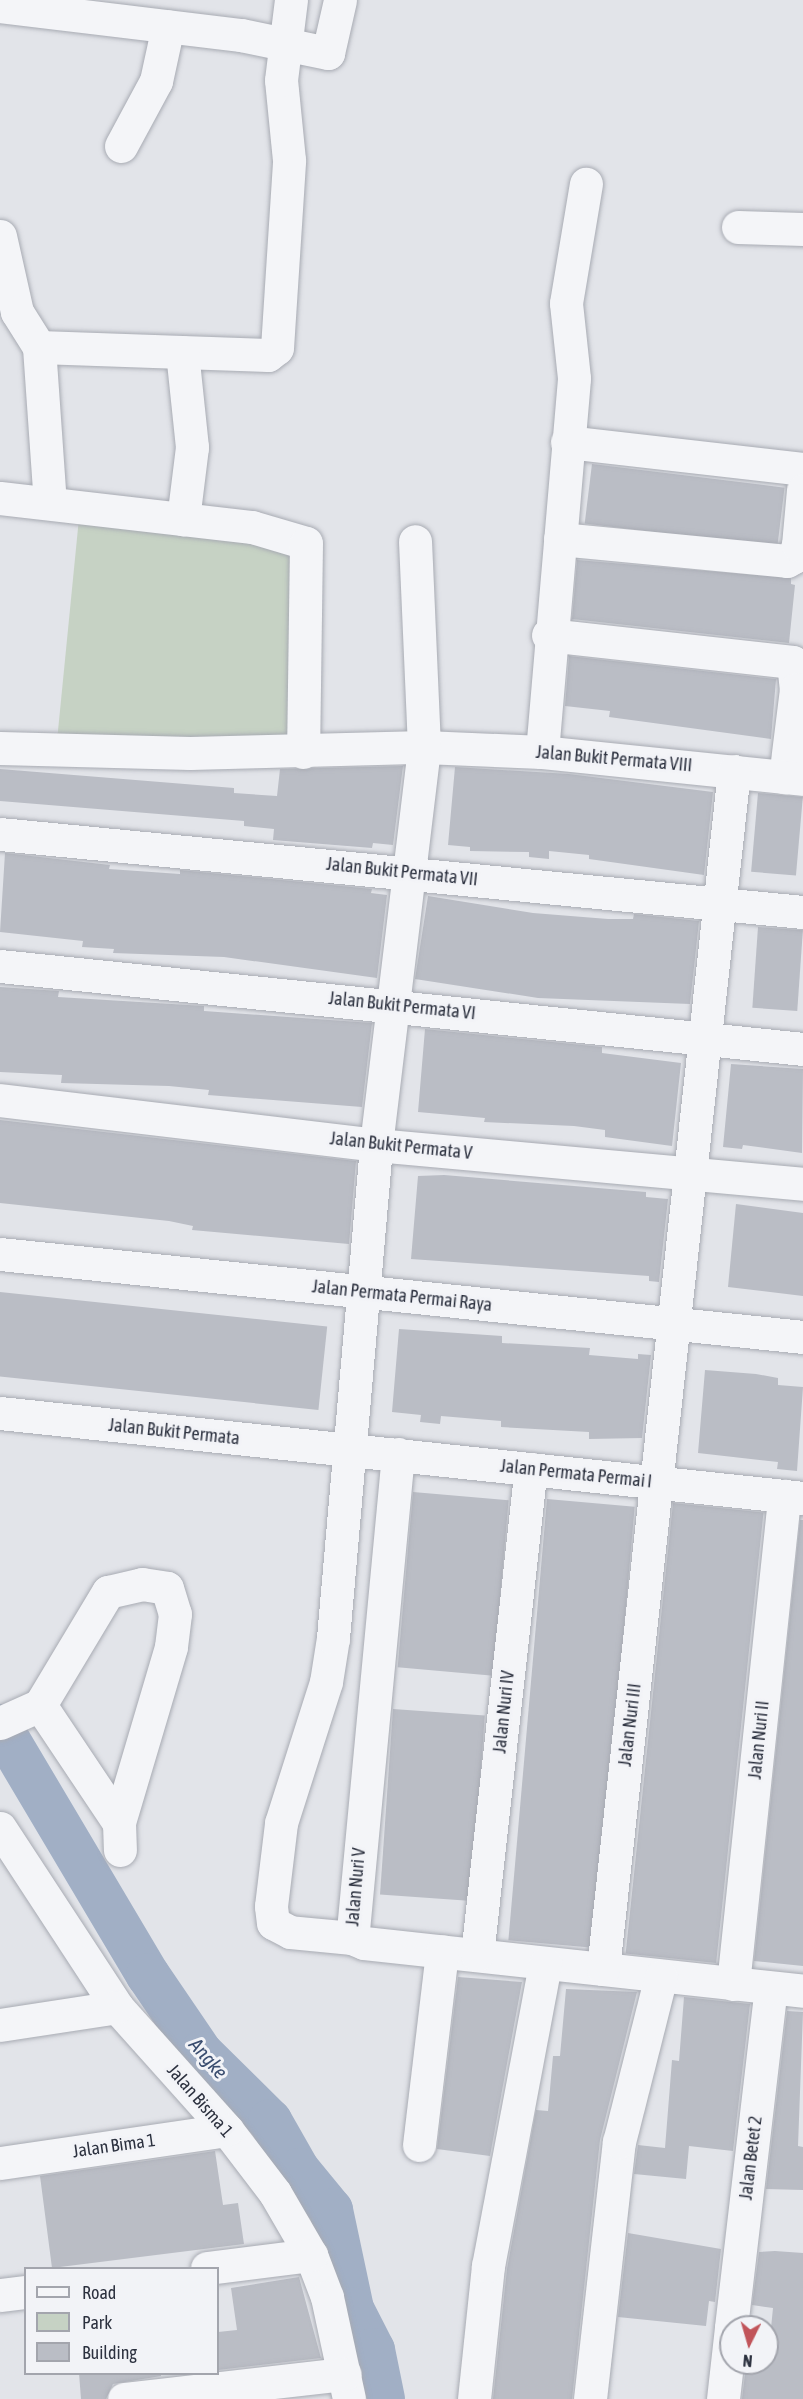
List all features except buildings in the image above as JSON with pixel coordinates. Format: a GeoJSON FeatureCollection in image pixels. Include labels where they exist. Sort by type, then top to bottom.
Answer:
{"type":"FeatureCollection","features":[{"type":"Feature","properties":{"kind":"street"},"geometry":{"type":"LineString","coordinates":[[39,347],[268,355],[277,348],[289,160],[281,80],[291,0]]}},
{"type":"Feature","properties":{"kind":"street"},"geometry":{"type":"LineString","coordinates":[[0,6],[168,26],[328,52],[340,0]]}},
{"type":"Feature","properties":{"kind":"street"},"geometry":{"type":"LineString","coordinates":[[121,146],[156,81],[168,26]]}},
{"type":"Feature","properties":{"kind":"street"},"geometry":{"type":"LineString","coordinates":[[542,752],[548,635],[560,539],[574,378],[566,303],[586,184]]}},
{"type":"Feature","properties":{"kind":"street"},"geometry":{"type":"LineString","coordinates":[[738,227],[803,229]]}},
{"type":"Feature","properties":{"kind":"street"},"geometry":{"type":"LineString","coordinates":[[0,236],[17,312],[39,347],[50,503]]}},
{"type":"Feature","properties":{"kind":"street"},"geometry":{"type":"LineString","coordinates":[[182,352],[192,447],[183,519]]}},
{"type":"Feature","properties":{"kind":"street"},"geometry":{"type":"LineString","coordinates":[[567,442],[803,469]]}},
{"type":"Feature","properties":{"kind":"street"},"geometry":{"type":"LineString","coordinates":[[560,539],[787,561],[794,557],[798,545],[803,490]]}},
{"type":"Feature","properties":{"kind":"street"},"geometry":{"type":"LineString","coordinates":[[0,498],[252,527],[306,543],[303,752]]}},
{"type":"Feature","properties":{"kind":"street"},"geometry":{"type":"LineString","coordinates":[[352,1938],[290,1932],[277,1927],[271,1916],[281,1823],[326,1682],[333,1638],[376,1145],[395,1005],[408,872],[424,747],[415,542]]}},
{"type":"Feature","properties":{"kind":"street"},"geometry":{"type":"LineString","coordinates":[[548,635],[793,662],[796,689],[794,778]]}},
{"type":"Feature","properties":{"kind":"street","name":"Jalan Bukit Permata VIII"},"geometry":{"type":"LineString","coordinates":[[0,748],[303,752],[424,747],[542,752],[794,778]]}},
{"type":"Feature","properties":{"kind":"street","name":"Jalan Nuri III"},"geometry":{"type":"LineString","coordinates":[[603,1969],[676,1323],[734,771]]}},
{"type":"Feature","properties":{"kind":"street","name":"Jalan Bukit Permata VII"},"geometry":{"type":"LineString","coordinates":[[0,834],[803,912]]}},
{"type":"Feature","properties":{"kind":"street","name":"Jalan Bukit Permata VI"},"geometry":{"type":"LineString","coordinates":[[0,966],[395,1005],[705,1040],[803,1048]]}},
{"type":"Feature","properties":{"kind":"street","name":"Jalan Bukit Permata V"},"geometry":{"type":"LineString","coordinates":[[0,1100],[376,1145],[803,1184]]}},
{"type":"Feature","properties":{"kind":"street","name":"Jalan Permata Permai Raya"},"geometry":{"type":"LineString","coordinates":[[0,1254],[803,1337]]}},
{"type":"Feature","properties":{"kind":"street","name":"Jalan Bukit Permata"},"geometry":{"type":"LineString","coordinates":[[0,1413],[349,1450]]}},
{"type":"Feature","properties":{"kind":"street","name":"Jalan Permata Permai I"},"geometry":{"type":"LineString","coordinates":[[349,1450],[794,1497]]}},
{"type":"Feature","properties":{"kind":"street","name":"Jalan Nuri V"},"geometry":{"type":"LineString","coordinates":[[398,1454],[352,1938],[364,1943],[803,1991]]}},
{"type":"Feature","properties":{"kind":"street","name":"Jalan Nuri IV"},"geometry":{"type":"LineString","coordinates":[[477,1954],[531,1469]]}},
{"type":"Feature","properties":{"kind":"street","name":"Jalan Nuri II"},"geometry":{"type":"LineString","coordinates":[[733,1984],[794,1497]]}},
{"type":"Feature","properties":{"kind":"street"},"geometry":{"type":"LineString","coordinates":[[142,1584],[166,1588],[175,1614],[171,1647],[120,1836],[20,1714],[108,1592],[142,1584]]}},
{"type":"Feature","properties":{"kind":"street","name":"Jalan Bisma 1"},"geometry":{"type":"LineString","coordinates":[[0,1828],[117,2007],[227,2130],[275,2193],[311,2255],[336,2324],[347,2387]]}},
{"type":"Feature","properties":{"kind":"street"},"geometry":{"type":"LineString","coordinates":[[419,2145],[442,1951]]}},
{"type":"Feature","properties":{"kind":"street"},"geometry":{"type":"LineString","coordinates":[[474,2399],[488,2266],[545,1963]]}},
{"type":"Feature","properties":{"kind":"street"},"geometry":{"type":"LineString","coordinates":[[590,2399],[619,2142],[661,1976]]}},
{"type":"Feature","properties":{"kind":"street","name":"Jalan Betet 2"},"geometry":{"type":"LineString","coordinates":[[732,2315],[771,1988]]}},
{"type":"Feature","properties":{"kind":"street"},"geometry":{"type":"LineString","coordinates":[[0,2025],[117,2007]]}},
{"type":"Feature","properties":{"kind":"street","name":"Jalan Bima 1"},"geometry":{"type":"LineString","coordinates":[[0,2163],[227,2130]]}},
{"type":"Feature","properties":{"kind":"street"},"geometry":{"type":"LineString","coordinates":[[215,2267],[311,2255]]}},
{"type":"Feature","properties":{"kind":"street"},"geometry":{"type":"LineString","coordinates":[[0,2295],[24,2292]]}},
{"type":"Feature","properties":{"kind":"street","name":"Jalan Betet 2"},"geometry":{"type":"LineString","coordinates":[[723,2399],[726,2375]]}},
{"type":"Feature","properties":{"kind":"street"},"geometry":{"type":"LineString","coordinates":[[124,2399],[347,2387]]}},
{"type":"Feature","properties":{"kind":"green space"},"geometry":{"type":"Polygon","coordinates":[[[79,518],[307,536],[308,751],[56,751],[79,518]]]}},
{"type":"Feature","properties":{"kind":"waterway","name":"Angke"},"geometry":{"type":"LineString","coordinates":[[0,1726],[148,1975],[201,2053],[270,2121],[298,2170],[331,2210],[352,2309],[373,2350],[383,2399]]}}]}
